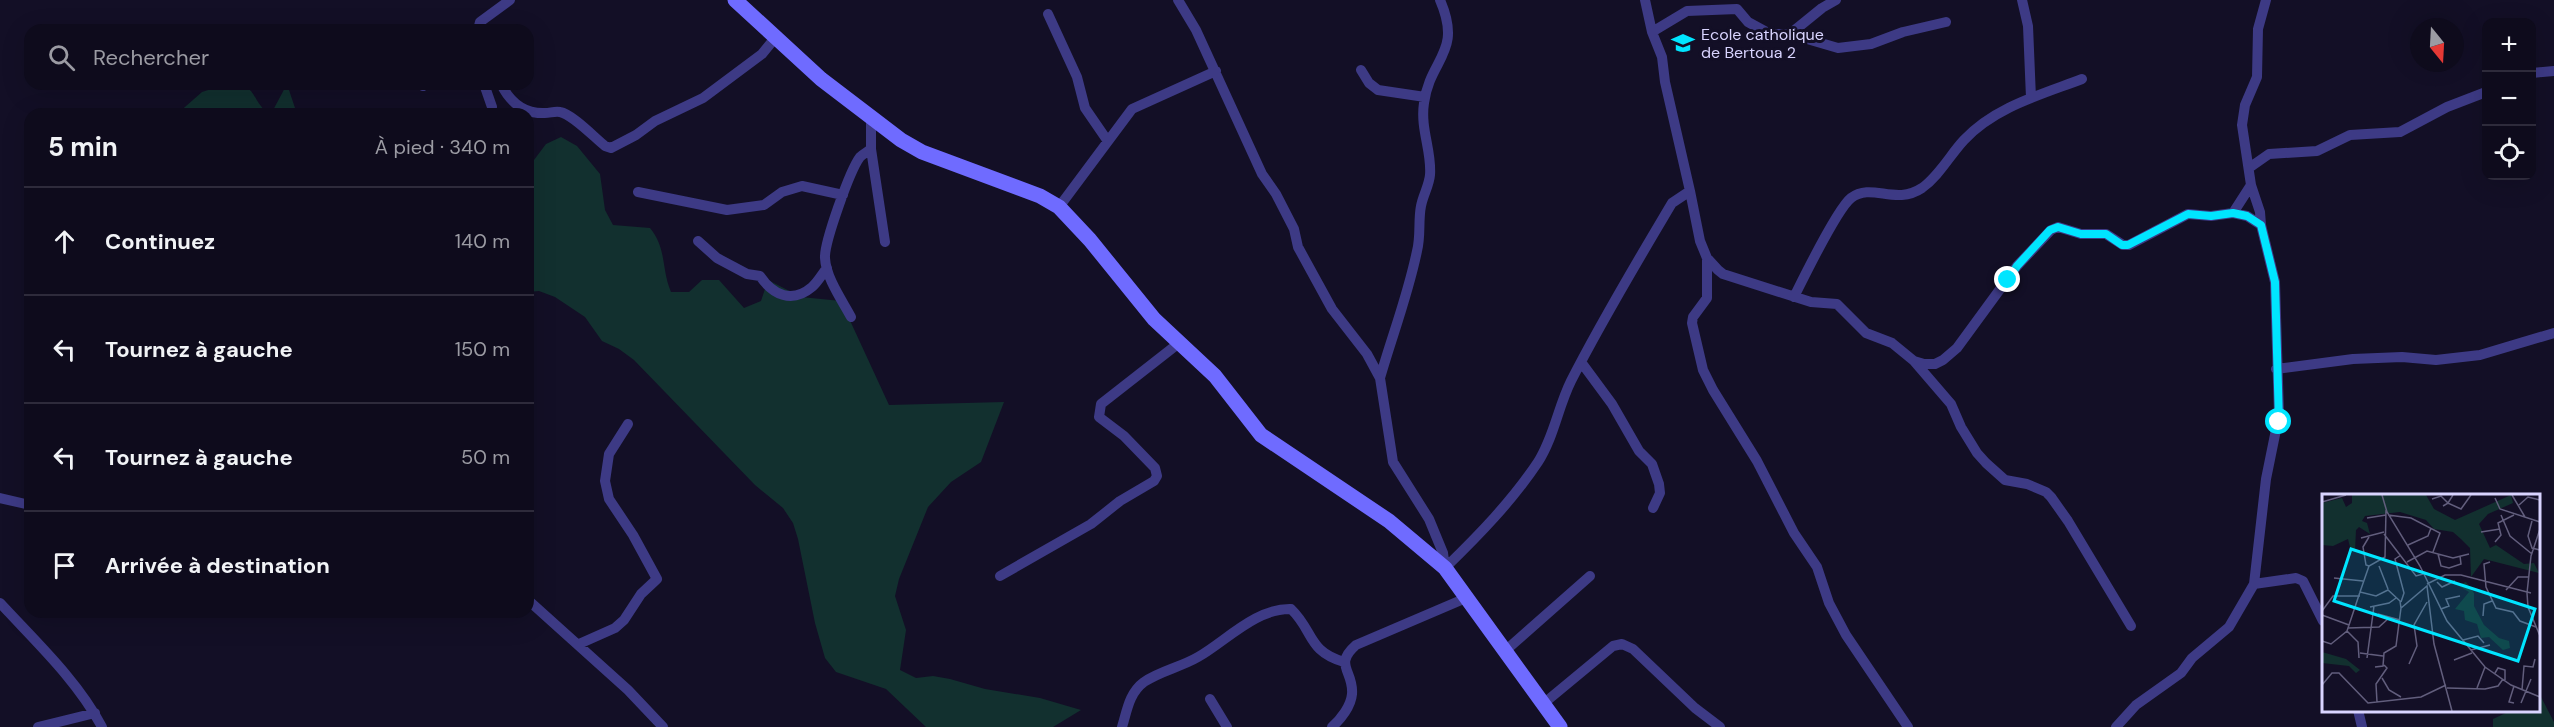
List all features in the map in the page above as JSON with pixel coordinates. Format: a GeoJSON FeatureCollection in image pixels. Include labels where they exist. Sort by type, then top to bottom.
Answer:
{"type":"FeatureCollection","features":[{"type":"Feature","properties":{"kind":"street"},"geometry":{"type":"LineString","coordinates":[[480,24],[510,0]]}},
{"type":"Feature","properties":{"kind":"street"},"geometry":{"type":"LineString","coordinates":[[737,0],[821,79],[901,140],[922,152],[1031,192],[1059,207],[1090,240],[1154,319],[1215,376],[1261,435],[1389,521],[1445,568],[1560,727]]}},
{"type":"Feature","properties":{"kind":"street"},"geometry":{"type":"LineString","coordinates":[[1178,0],[1216,71],[1262,174],[1276,194],[1294,229],[1299,247],[1323,293],[1332,309],[1367,354],[1380,378],[1393,462],[1429,519],[1443,553],[1445,568]]}},
{"type":"Feature","properties":{"kind":"street"},"geometry":{"type":"LineString","coordinates":[[1380,378],[1400,320],[1417,251],[1421,206],[1430,178],[1422,128],[1425,97],[1447,45],[1450,29],[1440,0]]}},
{"type":"Feature","properties":{"kind":"street"},"geometry":{"type":"LineString","coordinates":[[1645,0],[1652,32],[1662,57],[1665,82],[1700,240],[1707,258],[1707,298],[1693,317],[1692,323],[1703,370],[1756,461],[1794,533],[1817,567],[1829,603],[1846,635],[1908,727]]}},
{"type":"Feature","properties":{"kind":"street"},"geometry":{"type":"LineString","coordinates":[[1790,34],[1822,8],[1836,0]]}},
{"type":"Feature","properties":{"kind":"street"},"geometry":{"type":"LineString","coordinates":[[2022,0],[2028,26],[2031,98]]}},
{"type":"Feature","properties":{"kind":"street"},"geometry":{"type":"LineString","coordinates":[[2116,727],[2136,705],[2181,673],[2192,658],[2229,627],[2254,584],[2266,479],[2279,422],[2275,282],[2260,212],[2251,185],[2242,125],[2245,105],[2257,78],[2258,29],[2266,0]]}},
{"type":"Feature","properties":{"kind":"street"},"geometry":{"type":"LineString","coordinates":[[1652,32],[1687,11],[1737,9],[1748,22],[1770,34],[1790,34],[1838,48],[1871,44],[1903,32],[1946,22]]}},
{"type":"Feature","properties":{"kind":"street"},"geometry":{"type":"LineString","coordinates":[[1048,14],[1077,77],[1085,108],[1107,140]]}},
{"type":"Feature","properties":{"kind":"street"},"geometry":{"type":"LineString","coordinates":[[534,112],[560,112],[574,120],[605,146],[611,147],[636,135],[655,121],[703,98],[762,54],[775,38]]}},
{"type":"Feature","properties":{"kind":"street"},"geometry":{"type":"LineString","coordinates":[[1361,70],[1369,83],[1378,90],[1425,97]]}},
{"type":"Feature","properties":{"kind":"street"},"geometry":{"type":"LineString","coordinates":[[1059,207],[1132,109],[1216,71]]}},
{"type":"Feature","properties":{"kind":"street"},"geometry":{"type":"LineString","coordinates":[[2536,73],[2554,71]]}},
{"type":"Feature","properties":{"kind":"street"},"geometry":{"type":"LineString","coordinates":[[1794,297],[1850,198],[1869,191],[1895,197],[1908,195],[1922,188],[1964,140],[1986,120],[2031,98],[2082,79]]}},
{"type":"Feature","properties":{"kind":"street"},"geometry":{"type":"LineString","coordinates":[[486,90],[492,107]]}},
{"type":"Feature","properties":{"kind":"street"},"geometry":{"type":"LineString","coordinates":[[505,90],[510,99],[522,108]]}},
{"type":"Feature","properties":{"kind":"street"},"geometry":{"type":"LineString","coordinates":[[2249,168],[2269,154],[2317,151],[2350,135],[2400,132],[2447,107],[2482,94]]}},
{"type":"Feature","properties":{"kind":"street"},"geometry":{"type":"LineString","coordinates":[[871,116],[871,149],[885,242]]}},
{"type":"Feature","properties":{"kind":"street"},"geometry":{"type":"LineString","coordinates":[[850,317],[826,268],[824,256],[830,228],[836,219],[848,179],[861,156],[871,149]]}},
{"type":"Feature","properties":{"kind":"street"},"geometry":{"type":"LineString","coordinates":[[2233,213],[2251,185]]}},
{"type":"Feature","properties":{"kind":"street"},"geometry":{"type":"LineString","coordinates":[[638,192],[727,210],[764,205],[792,188],[802,186],[843,195]]}},
{"type":"Feature","properties":{"kind":"street"},"geometry":{"type":"LineString","coordinates":[[1445,568],[1489,525],[1538,462],[1550,438],[1566,391],[1599,325],[1672,203],[1690,191]]}},
{"type":"Feature","properties":{"kind":"street"},"geometry":{"type":"LineString","coordinates":[[1914,361],[1935,364],[1957,348],[2017,266],[2050,230],[2058,227],[2081,234],[2106,234],[2122,245],[2128,245],[2188,214],[2211,216],[2233,213],[2247,216],[2261,225]]}},
{"type":"Feature","properties":{"kind":"street"},"geometry":{"type":"LineString","coordinates":[[698,242],[717,258],[747,274],[760,276],[770,290],[781,294],[793,296],[807,291],[816,284],[826,268]]}},
{"type":"Feature","properties":{"kind":"street"},"geometry":{"type":"LineString","coordinates":[[1707,258],[1724,274],[1811,302],[1838,304],[1859,328],[1892,343],[1914,361],[1951,404],[1961,427],[1986,463],[2005,480],[2027,484],[2046,492],[2051,497],[2131,626]]}},
{"type":"Feature","properties":{"kind":"street"},"geometry":{"type":"LineString","coordinates":[[2276,369],[2353,359],[2402,357],[2436,360],[2480,355],[2554,333]]}},
{"type":"Feature","properties":{"kind":"street"},"geometry":{"type":"LineString","coordinates":[[1000,576],[1091,524],[1120,501],[1154,482],[1157,476],[1155,468],[1124,436],[1099,417],[1098,410],[1101,404],[1179,343]]}},
{"type":"Feature","properties":{"kind":"street"},"geometry":{"type":"LineString","coordinates":[[1581,362],[1612,404],[1639,452],[1652,464],[1660,493],[1653,508]]}},
{"type":"Feature","properties":{"kind":"street"},"geometry":{"type":"LineString","coordinates":[[579,644],[615,628],[624,620],[641,594],[657,579],[609,498],[605,481],[609,454],[628,424]]}},
{"type":"Feature","properties":{"kind":"street"},"geometry":{"type":"LineString","coordinates":[[0,498],[24,504]]}},
{"type":"Feature","properties":{"kind":"street"},"geometry":{"type":"LineString","coordinates":[[1505,651],[1590,576]]}},
{"type":"Feature","properties":{"kind":"street"},"geometry":{"type":"LineString","coordinates":[[2254,584],[2296,578],[2303,581],[2322,619]]}},
{"type":"Feature","properties":{"kind":"street"},"geometry":{"type":"LineString","coordinates":[[1332,727],[1350,704],[1353,692],[1344,662],[1347,653],[1356,645],[1466,598]]}},
{"type":"Feature","properties":{"kind":"street"},"geometry":{"type":"LineString","coordinates":[[0,603],[65,674],[95,713],[102,727]]}},
{"type":"Feature","properties":{"kind":"street"},"geometry":{"type":"LineString","coordinates":[[534,605],[628,690],[663,727]]}},
{"type":"Feature","properties":{"kind":"street"},"geometry":{"type":"LineString","coordinates":[[1122,727],[1132,695],[1144,682],[1197,657],[1260,617],[1285,609],[1291,609],[1298,616],[1318,649],[1329,657],[1344,662]]}},
{"type":"Feature","properties":{"kind":"street"},"geometry":{"type":"LineString","coordinates":[[1543,704],[1612,646],[1622,645],[1633,649],[1695,708],[1720,727]]}},
{"type":"Feature","properties":{"kind":"street"},"geometry":{"type":"LineString","coordinates":[[1210,699],[1227,727]]}},
{"type":"Feature","properties":{"kind":"street"},"geometry":{"type":"LineString","coordinates":[[2358,712],[2362,727]]}},
{"type":"Feature","properties":{"kind":"street"},"geometry":{"type":"LineString","coordinates":[[38,727],[95,713]]}},
{"type":"Feature","properties":{"kind":"green space"},"geometry":{"type":"Polygon","coordinates":[[[250,90],[263,108],[184,108],[202,92],[250,90]]]}},
{"type":"Feature","properties":{"kind":"green space"},"geometry":{"type":"Polygon","coordinates":[[[284,90],[289,90],[295,108],[274,108],[284,90]]]}},
{"type":"Feature","properties":{"kind":"green space"},"geometry":{"type":"Polygon","coordinates":[[[561,137],[577,146],[600,174],[605,210],[613,225],[650,228],[659,243],[671,292],[689,292],[702,280],[719,280],[744,308],[761,301],[768,280],[801,297],[841,301],[889,405],[1004,402],[981,462],[951,482],[928,507],[899,579],[895,596],[906,630],[900,670],[916,678],[933,676],[950,679],[985,689],[1040,698],[1081,710],[1053,727],[926,727],[886,689],[836,672],[825,658],[815,623],[798,539],[793,523],[783,508],[755,485],[634,360],[619,349],[602,341],[585,317],[555,297],[534,291],[534,160],[546,144],[561,137]]]}},
{"type":"Feature","properties":{"kind":"green space"},"geometry":{"type":"Polygon","coordinates":[[[2539,696],[2554,722],[2554,727],[2493,727],[2493,719],[2508,712],[2539,712],[2539,696]]]}},
{"type":"Feature","properties":{"kind":"place","name":"Ecole catholique de Bertoua 2"},"geometry":{"type":"Point","coordinates":[1683,43]}},
{"type":"Feature","properties":{"kind":"route"},"geometry":{"type":"LineString","coordinates":[[2008,280],[2038,242],[2050,230],[2058,227],[2081,234],[2106,234],[2122,245],[2128,245],[2188,214],[2211,216],[2233,213],[2256,220],[2261,225],[2275,282],[2279,422]]}}]}
